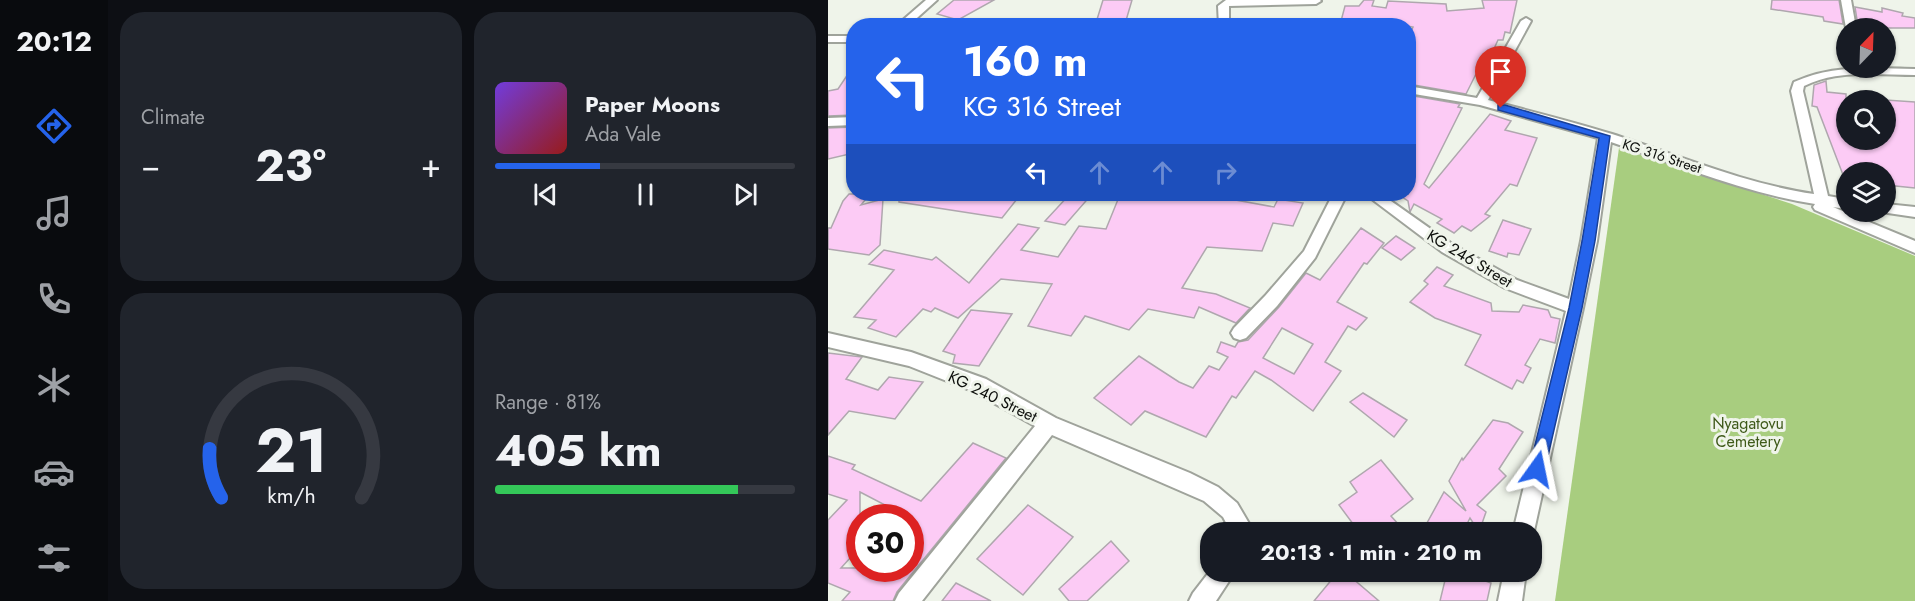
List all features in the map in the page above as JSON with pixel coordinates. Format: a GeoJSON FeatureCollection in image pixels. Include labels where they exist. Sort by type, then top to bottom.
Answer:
{"type":"FeatureCollection","features":[{"type":"Feature","properties":{"kind":"street"},"geometry":{"type":"LineString","coordinates":[[911,18],[932,0]]}},
{"type":"Feature","properties":{"kind":"street"},"geometry":{"type":"LineString","coordinates":[[1846,0],[1849,18]]}},
{"type":"Feature","properties":{"kind":"street"},"geometry":{"type":"LineString","coordinates":[[1224,18],[1223,6],[1226,3],[1316,1]]}},
{"type":"Feature","properties":{"kind":"street"},"geometry":{"type":"LineString","coordinates":[[1481,102],[1526,21]]}},
{"type":"Feature","properties":{"kind":"street"},"geometry":{"type":"LineString","coordinates":[[828,39],[846,39]]}},
{"type":"Feature","properties":{"kind":"street"},"geometry":{"type":"LineString","coordinates":[[1896,63],[1915,71]]}},
{"type":"Feature","properties":{"kind":"street"},"geometry":{"type":"LineString","coordinates":[[1822,200],[1797,91],[1798,84],[1826,74],[1915,71]]}},
{"type":"Feature","properties":{"kind":"street","name":"KG 316 Street"},"geometry":{"type":"LineString","coordinates":[[1416,90],[1481,102],[1605,136],[1716,174],[1794,196],[1836,202]]}},
{"type":"Feature","properties":{"kind":"street"},"geometry":{"type":"LineString","coordinates":[[828,123],[846,122]]}},
{"type":"Feature","properties":{"kind":"street"},"geometry":{"type":"LineString","coordinates":[[1526,522],[1589,241],[1605,136]]}},
{"type":"Feature","properties":{"kind":"street"},"geometry":{"type":"LineString","coordinates":[[1794,196],[1915,247]]}},
{"type":"Feature","properties":{"kind":"street"},"geometry":{"type":"LineString","coordinates":[[1240,333],[1271,301],[1310,254],[1336,201]]}},
{"type":"Feature","properties":{"kind":"street","name":"KG 246 Street"},"geometry":{"type":"LineString","coordinates":[[1382,201],[1447,248],[1502,279],[1575,308]]}},
{"type":"Feature","properties":{"kind":"street"},"geometry":{"type":"LineString","coordinates":[[1896,210],[1915,212]]}},
{"type":"Feature","properties":{"kind":"street","name":"KG 240 Street"},"geometry":{"type":"LineString","coordinates":[[828,340],[912,359],[979,385],[1049,424],[1211,494],[1230,510],[1237,522]]}},
{"type":"Feature","properties":{"kind":"street"},"geometry":{"type":"LineString","coordinates":[[907,601],[1049,424]]}},
{"type":"Feature","properties":{"kind":"street"},"geometry":{"type":"LineString","coordinates":[[1201,601],[1216,582]]}},
{"type":"Feature","properties":{"kind":"street"},"geometry":{"type":"LineString","coordinates":[[1510,601],[1513,582]]}},
{"type":"Feature","properties":{"kind":"green space","name":"Nyagatovu Cemetery"},"geometry":{"type":"Polygon","coordinates":[[[1619,148],[1792,204],[1915,256],[1915,601],[1555,601],[1619,148]]]}},
{"type":"Feature","properties":{"kind":"building"},"geometry":{"type":"Polygon","coordinates":[[[954,0],[994,0],[962,18],[937,14],[954,0]]]}},
{"type":"Feature","properties":{"kind":"building"},"geometry":{"type":"Polygon","coordinates":[[[1103,0],[1132,0],[1127,18],[1097,18],[1103,0]]]}},
{"type":"Feature","properties":{"kind":"building"},"geometry":{"type":"Polygon","coordinates":[[[1364,0],[1374,0],[1372,6],[1386,8],[1388,1],[1446,4],[1447,11],[1484,8],[1482,0],[1517,0],[1510,33],[1505,32],[1503,40],[1498,40],[1493,51],[1488,50],[1466,94],[1416,85],[1416,18],[1342,18],[1345,6],[1359,6],[1364,0]]]}},
{"type":"Feature","properties":{"kind":"building"},"geometry":{"type":"Polygon","coordinates":[[[1772,0],[1839,0],[1842,18],[1836,18],[1836,23],[1824,21],[1823,17],[1771,9],[1772,0]]]}},
{"type":"Feature","properties":{"kind":"building"},"geometry":{"type":"Polygon","coordinates":[[[1855,7],[1882,12],[1882,8],[1903,13],[1902,16],[1915,18],[1915,28],[1896,28],[1896,18],[1857,18],[1855,7]]]}},
{"type":"Feature","properties":{"kind":"building"},"geometry":{"type":"Polygon","coordinates":[[[846,77],[846,115],[828,116],[828,91],[838,89],[846,77]]]}},
{"type":"Feature","properties":{"kind":"building"},"geometry":{"type":"Polygon","coordinates":[[[1826,81],[1827,92],[1836,93],[1836,150],[1896,150],[1896,101],[1915,102],[1915,188],[1896,186],[1896,162],[1838,162],[1817,107],[1812,106],[1814,85],[1826,81]]]}},
{"type":"Feature","properties":{"kind":"building"},"geometry":{"type":"Polygon","coordinates":[[[1416,96],[1460,104],[1458,107],[1462,108],[1424,184],[1429,188],[1490,114],[1511,121],[1505,130],[1537,138],[1517,186],[1510,184],[1485,214],[1490,216],[1471,231],[1462,226],[1454,233],[1437,223],[1442,219],[1414,204],[1410,212],[1408,201],[1416,201],[1416,96]]]}},
{"type":"Feature","properties":{"kind":"building"},"geometry":{"type":"Polygon","coordinates":[[[846,127],[846,155],[828,159],[828,128],[846,127]]]}},
{"type":"Feature","properties":{"kind":"building"},"geometry":{"type":"Polygon","coordinates":[[[846,198],[846,201],[864,201],[861,205],[883,201],[880,245],[869,255],[828,249],[828,228],[831,228],[846,198]]]}},
{"type":"Feature","properties":{"kind":"building"},"geometry":{"type":"Polygon","coordinates":[[[899,201],[1015,201],[1002,218],[899,201]]]}},
{"type":"Feature","properties":{"kind":"building"},"geometry":{"type":"Polygon","coordinates":[[[1064,201],[1086,201],[1065,225],[1045,221],[1064,201]]]}},
{"type":"Feature","properties":{"kind":"building"},"geometry":{"type":"Polygon","coordinates":[[[1117,201],[1241,201],[1274,207],[1277,201],[1303,203],[1293,226],[1273,223],[1262,251],[1207,247],[1182,288],[1216,294],[1250,308],[1236,323],[1199,307],[1194,318],[1148,309],[1129,330],[1085,316],[1071,336],[1028,326],[1052,284],[1001,279],[958,318],[935,308],[931,312],[923,309],[896,337],[868,328],[876,320],[854,317],[894,270],[869,264],[884,250],[932,260],[936,257],[969,283],[1018,224],[1039,228],[1021,250],[1058,257],[1079,226],[1106,229],[1117,201]]]}},
{"type":"Feature","properties":{"kind":"building"},"geometry":{"type":"Polygon","coordinates":[[[1503,220],[1531,229],[1519,255],[1508,253],[1507,257],[1489,251],[1503,220]]]}},
{"type":"Feature","properties":{"kind":"building"},"geometry":{"type":"Polygon","coordinates":[[[1361,228],[1384,243],[1367,264],[1364,263],[1337,302],[1367,318],[1356,330],[1348,326],[1325,362],[1341,371],[1313,411],[1255,371],[1236,398],[1232,396],[1206,437],[1145,411],[1131,425],[1094,398],[1139,356],[1179,382],[1193,388],[1209,366],[1219,370],[1228,357],[1217,352],[1221,342],[1235,347],[1238,342],[1248,340],[1279,307],[1306,273],[1320,280],[1361,228]],[[1282,328],[1263,358],[1294,374],[1313,344],[1282,328]]]}},
{"type":"Feature","properties":{"kind":"building"},"geometry":{"type":"Polygon","coordinates":[[[1396,236],[1415,248],[1401,260],[1382,248],[1396,236]]]}},
{"type":"Feature","properties":{"kind":"building"},"geometry":{"type":"Polygon","coordinates":[[[1437,267],[1453,275],[1444,286],[1491,303],[1492,311],[1519,312],[1523,305],[1548,310],[1551,317],[1560,319],[1555,343],[1540,339],[1525,365],[1531,368],[1523,383],[1517,380],[1512,389],[1465,365],[1481,335],[1435,318],[1410,302],[1428,284],[1424,281],[1437,267]]]}},
{"type":"Feature","properties":{"kind":"building"},"geometry":{"type":"Polygon","coordinates":[[[971,310],[1012,314],[979,366],[953,363],[955,355],[943,351],[971,310]]]}},
{"type":"Feature","properties":{"kind":"building"},"geometry":{"type":"Polygon","coordinates":[[[828,353],[862,357],[846,379],[878,390],[889,377],[923,382],[895,419],[849,411],[828,435],[828,353]]]}},
{"type":"Feature","properties":{"kind":"building"},"geometry":{"type":"Polygon","coordinates":[[[1363,393],[1407,420],[1394,437],[1350,402],[1363,393]]]}},
{"type":"Feature","properties":{"kind":"building"},"geometry":{"type":"Polygon","coordinates":[[[1493,420],[1508,423],[1523,432],[1499,469],[1506,476],[1477,505],[1486,512],[1482,522],[1473,522],[1470,518],[1468,522],[1428,522],[1444,492],[1466,511],[1449,481],[1462,458],[1463,460],[1493,420]]]}},
{"type":"Feature","properties":{"kind":"building"},"geometry":{"type":"Polygon","coordinates":[[[973,443],[1006,458],[924,559],[924,504],[883,504],[860,492],[860,504],[846,504],[846,562],[841,568],[846,568],[846,582],[905,582],[893,601],[842,601],[850,592],[828,583],[828,520],[847,500],[828,494],[828,456],[855,465],[852,469],[921,501],[973,443]]]}},
{"type":"Feature","properties":{"kind":"building"},"geometry":{"type":"Polygon","coordinates":[[[1381,460],[1413,499],[1391,516],[1396,522],[1352,522],[1339,505],[1357,492],[1350,482],[1381,460]]]}},
{"type":"Feature","properties":{"kind":"building"},"geometry":{"type":"Polygon","coordinates":[[[1028,505],[1073,537],[1023,595],[977,559],[1028,505]]]}},
{"type":"Feature","properties":{"kind":"building"},"geometry":{"type":"Polygon","coordinates":[[[1111,541],[1129,561],[1087,601],[1069,601],[1059,589],[1111,541]]]}},
{"type":"Feature","properties":{"kind":"building"},"geometry":{"type":"Polygon","coordinates":[[[1330,582],[1357,582],[1379,601],[1314,601],[1330,582]]]}},
{"type":"Feature","properties":{"kind":"building"},"geometry":{"type":"Polygon","coordinates":[[[1445,582],[1491,583],[1487,601],[1440,601],[1445,582]]]}},
{"type":"Feature","properties":{"kind":"building"},"geometry":{"type":"Polygon","coordinates":[[[956,583],[991,601],[942,601],[956,583]]]}},
{"type":"Feature","properties":{"kind":"route"},"geometry":{"type":"LineString","coordinates":[[1501,108],[1605,136],[1589,241],[1537,469]]}}]}
